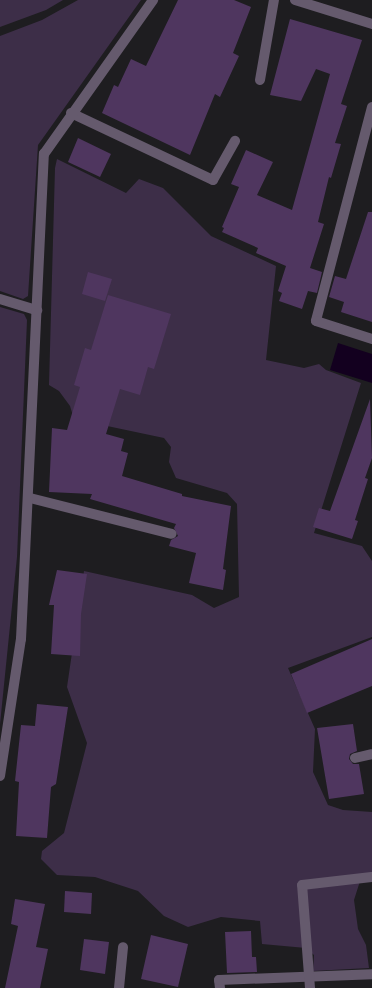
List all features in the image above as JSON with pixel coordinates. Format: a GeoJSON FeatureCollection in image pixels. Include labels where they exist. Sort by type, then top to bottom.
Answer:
{"type":"FeatureCollection","features":[{"type":"Feature","properties":{"kind":"street"},"geometry":{"type":"LineString","coordinates":[[0,776],[21,638],[30,498],[44,154],[71,113],[153,0]]}},
{"type":"Feature","properties":{"kind":"street"},"geometry":{"type":"LineString","coordinates":[[260,80],[274,0]]}},
{"type":"Feature","properties":{"kind":"street"},"geometry":{"type":"LineString","coordinates":[[295,0],[372,24]]}},
{"type":"Feature","properties":{"kind":"street"},"geometry":{"type":"LineString","coordinates":[[372,107],[316,321],[372,339]]}},
{"type":"Feature","properties":{"kind":"street"},"geometry":{"type":"LineString","coordinates":[[71,113],[213,180],[235,141]]}},
{"type":"Feature","properties":{"kind":"street"},"geometry":{"type":"LineString","coordinates":[[0,299],[37,310]]}},
{"type":"Feature","properties":{"kind":"street"},"geometry":{"type":"LineString","coordinates":[[30,498],[172,534]]}},
{"type":"Feature","properties":{"kind":"street"},"geometry":{"type":"LineString","coordinates":[[355,758],[372,754]]}},
{"type":"Feature","properties":{"kind":"street"},"geometry":{"type":"LineString","coordinates":[[310,988],[302,885],[372,877]]}},
{"type":"Feature","properties":{"kind":"street"},"geometry":{"type":"LineString","coordinates":[[119,988],[123,947]]}},
{"type":"Feature","properties":{"kind":"street"},"geometry":{"type":"LineString","coordinates":[[220,988],[219,980],[372,974]]}},
{"type":"Feature","properties":{"kind":"shaded area"},"geometry":{"type":"Polygon","coordinates":[[[0,0],[63,0],[46,10],[0,27],[0,0]]]}},
{"type":"Feature","properties":{"kind":"shaded area"},"geometry":{"type":"Polygon","coordinates":[[[78,0],[141,0],[38,145],[28,296],[23,299],[0,291],[0,36],[42,20],[78,0]]]}},
{"type":"Feature","properties":{"kind":"shaded area"},"geometry":{"type":"Polygon","coordinates":[[[57,159],[126,193],[139,179],[163,188],[211,236],[276,266],[266,360],[304,368],[319,364],[326,370],[361,383],[314,533],[362,546],[372,561],[372,637],[288,668],[315,729],[313,772],[328,805],[343,810],[372,812],[372,874],[361,878],[354,900],[358,929],[366,945],[369,968],[313,971],[314,955],[306,948],[262,944],[260,921],[221,917],[188,927],[164,916],[138,891],[95,877],[57,875],[41,859],[42,851],[64,833],[87,743],[67,687],[84,571],[192,595],[214,608],[239,597],[237,504],[227,493],[176,478],[169,462],[171,447],[164,438],[74,419],[70,406],[59,391],[49,385],[55,168],[57,159]]]}},
{"type":"Feature","properties":{"kind":"shaded area"},"geometry":{"type":"Polygon","coordinates":[[[0,307],[24,314],[27,320],[17,557],[0,724],[0,307]]]}},
{"type":"Feature","properties":{"kind":"shaded area"},"geometry":{"type":"Polygon","coordinates":[[[338,343],[372,354],[372,383],[330,370],[338,343]]]}},
{"type":"Feature","properties":{"kind":"building"},"geometry":{"type":"Polygon","coordinates":[[[178,0],[234,0],[251,7],[233,53],[239,56],[220,97],[215,94],[190,155],[102,113],[114,85],[118,87],[131,59],[146,66],[178,0]]]}},
{"type":"Feature","properties":{"kind":"building"},"geometry":{"type":"Polygon","coordinates":[[[290,19],[362,40],[341,104],[347,106],[335,143],[341,144],[331,178],[329,177],[318,222],[324,224],[310,268],[322,272],[317,293],[308,291],[302,309],[279,301],[282,293],[278,291],[286,266],[256,253],[258,248],[222,232],[224,228],[222,227],[239,187],[231,184],[246,150],[273,162],[257,195],[292,210],[330,74],[316,69],[301,101],[270,95],[290,19]]]}},
{"type":"Feature","properties":{"kind":"building"},"geometry":{"type":"Polygon","coordinates":[[[78,138],[111,154],[100,177],[68,162],[78,138]]]}},
{"type":"Feature","properties":{"kind":"building"},"geometry":{"type":"Polygon","coordinates":[[[368,212],[372,212],[372,322],[341,312],[344,302],[329,297],[335,276],[346,279],[368,212]]]}},
{"type":"Feature","properties":{"kind":"building"},"geometry":{"type":"Polygon","coordinates":[[[88,272],[112,279],[105,301],[82,294],[88,272]]]}},
{"type":"Feature","properties":{"kind":"building"},"geometry":{"type":"Polygon","coordinates":[[[108,295],[171,314],[154,369],[148,367],[140,395],[120,389],[106,434],[124,439],[121,451],[128,453],[122,476],[182,494],[182,496],[231,506],[223,569],[226,570],[223,590],[189,583],[196,553],[169,546],[171,540],[178,536],[174,528],[176,524],[90,499],[92,494],[49,492],[52,428],[67,430],[80,387],[74,385],[85,348],[91,350],[108,295]]]}},
{"type":"Feature","properties":{"kind":"building"},"geometry":{"type":"Polygon","coordinates":[[[370,399],[372,458],[365,478],[368,479],[355,520],[358,521],[352,539],[313,527],[319,508],[330,511],[370,399]]]}},
{"type":"Feature","properties":{"kind":"building"},"geometry":{"type":"Polygon","coordinates":[[[57,570],[87,574],[81,614],[80,656],[51,654],[54,605],[49,605],[57,570]]]}},
{"type":"Feature","properties":{"kind":"building"},"geometry":{"type":"Polygon","coordinates":[[[372,639],[372,686],[307,713],[291,674],[372,639]]]}},
{"type":"Feature","properties":{"kind":"building"},"geometry":{"type":"Polygon","coordinates":[[[37,704],[68,707],[56,784],[51,787],[47,838],[16,836],[19,782],[15,781],[21,725],[35,726],[37,704]]]}},
{"type":"Feature","properties":{"kind":"building"},"geometry":{"type":"Polygon","coordinates":[[[353,724],[357,751],[350,754],[349,759],[353,764],[359,764],[364,794],[329,799],[317,728],[353,724]]]}},
{"type":"Feature","properties":{"kind":"building"},"geometry":{"type":"Polygon","coordinates":[[[65,891],[92,893],[91,914],[64,912],[65,891]]]}},
{"type":"Feature","properties":{"kind":"building"},"geometry":{"type":"Polygon","coordinates":[[[15,899],[45,904],[36,947],[48,949],[40,988],[5,988],[18,926],[11,924],[15,899]]]}},
{"type":"Feature","properties":{"kind":"building"},"geometry":{"type":"Polygon","coordinates":[[[251,931],[252,957],[256,957],[257,972],[227,973],[225,932],[251,931]]]}},
{"type":"Feature","properties":{"kind":"building"},"geometry":{"type":"Polygon","coordinates":[[[151,935],[188,944],[178,987],[141,979],[151,935]]]}},
{"type":"Feature","properties":{"kind":"building"},"geometry":{"type":"Polygon","coordinates":[[[84,939],[109,942],[105,974],[80,970],[84,939]]]}}]}
